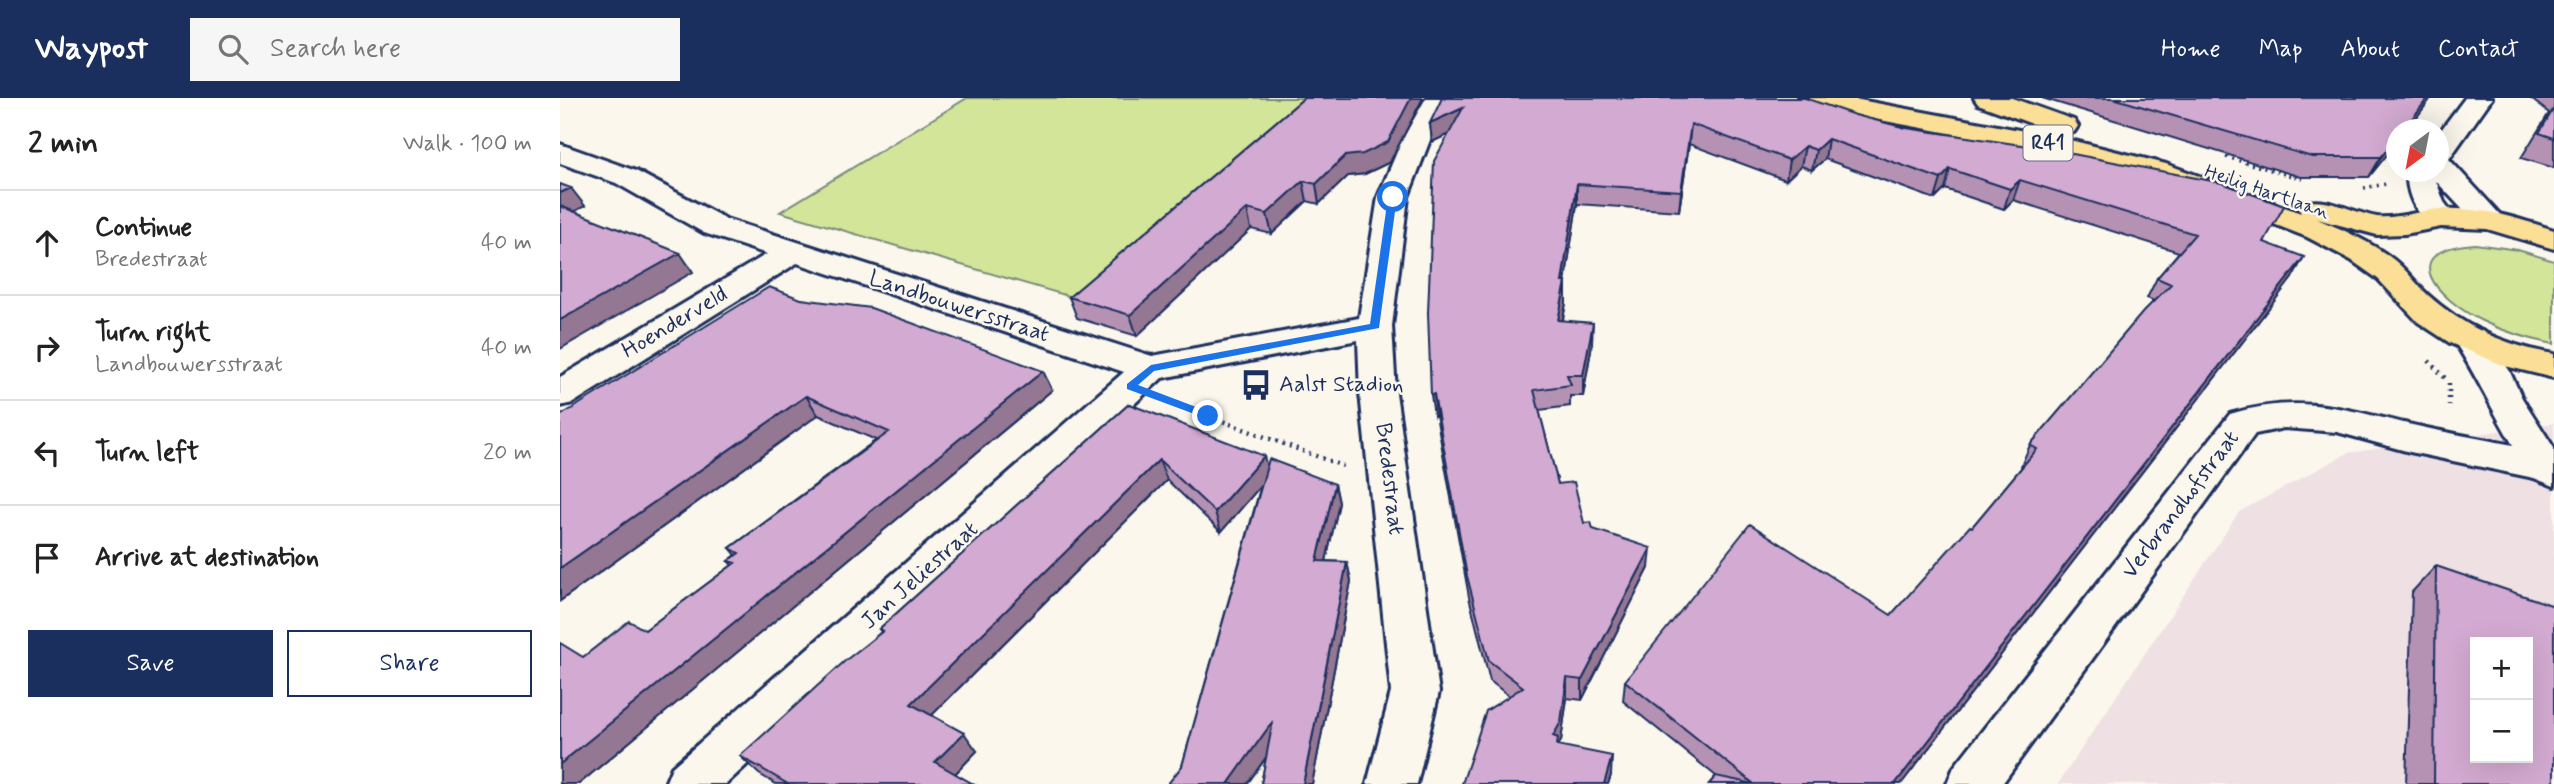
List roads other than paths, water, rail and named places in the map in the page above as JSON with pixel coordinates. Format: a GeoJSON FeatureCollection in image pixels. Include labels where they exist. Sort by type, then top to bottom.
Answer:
{"type":"FeatureCollection","features":[{"type":"Feature","properties":{"kind":"main road","name":"Heilig Hartlaan"},"geometry":{"type":"LineString","coordinates":[[1811,98],[1851,102],[2065,146],[2189,182],[2355,248],[2381,265],[2415,302],[2438,321],[2470,339],[2508,354],[2554,366]]}},
{"type":"Feature","properties":{"kind":"main road","name":"Heilig Hartlaan"},"geometry":{"type":"LineString","coordinates":[[1987,98],[2343,219],[2377,226],[2405,225],[2441,218],[2490,220],[2554,240]]}},
{"type":"Feature","properties":{"kind":"street","name":"Bredestraat"},"geometry":{"type":"LineString","coordinates":[[1392,784],[1415,692],[1378,393],[1375,326],[1393,197],[1416,140],[1439,98]]}},
{"type":"Feature","properties":{"kind":"street"},"geometry":{"type":"LineString","coordinates":[[2449,139],[2479,98]]}},
{"type":"Feature","properties":{"kind":"street","name":"Landbouwersstraat"},"geometry":{"type":"LineString","coordinates":[[560,153],[626,177],[715,226],[1141,377],[1375,326]]}},
{"type":"Feature","properties":{"kind":"street"},"geometry":{"type":"LineString","coordinates":[[2449,178],[2490,220]]}},
{"type":"Feature","properties":{"kind":"street"},"geometry":{"type":"LineString","coordinates":[[2421,182],[2432,209],[2441,218]]}},
{"type":"Feature","properties":{"kind":"street","name":"Hoenderveld"},"geometry":{"type":"LineString","coordinates":[[560,394],[791,253]]}},
{"type":"Feature","properties":{"kind":"street","name":"Verbrandhofstraat"},"geometry":{"type":"LineString","coordinates":[[2470,339],[2491,370],[2504,400],[2547,453]]}},
{"type":"Feature","properties":{"kind":"street","name":"Jan Jeliestraat"},"geometry":{"type":"LineString","coordinates":[[702,781],[1141,377]]}},
{"type":"Feature","properties":{"kind":"street","name":"Verbrandhofstraat"},"geometry":{"type":"LineString","coordinates":[[1972,784],[2243,423],[2284,415],[2337,419],[2410,438],[2547,453]]}},
{"type":"Feature","properties":{"kind":"place","name":"Aalst Stadion"},"geometry":{"type":"Point","coordinates":[1256,385]}}]}
